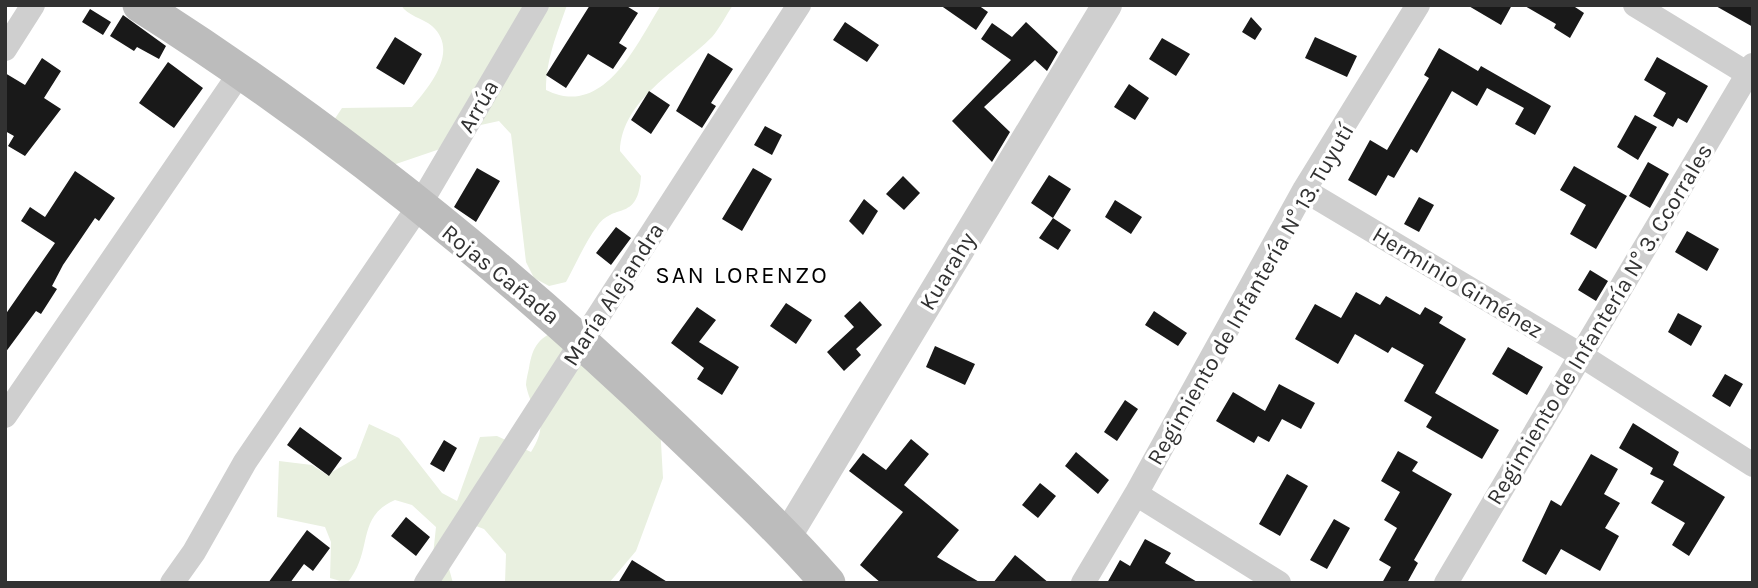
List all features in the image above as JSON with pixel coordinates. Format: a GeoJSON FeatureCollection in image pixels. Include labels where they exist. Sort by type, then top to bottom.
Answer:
{"type":"FeatureCollection","features":[{"type":"Feature","properties":{"kind":"main road","name":"Rojas Cañada"},"geometry":{"type":"LineString","coordinates":[[140,5],[242,70],[419,206],[583,340],[787,536],[828,583]]}},
{"type":"Feature","properties":{"kind":"street"},"geometry":{"type":"LineString","coordinates":[[5,49],[33,5]]}},
{"type":"Feature","properties":{"kind":"street","name":"Arrúa"},"geometry":{"type":"LineString","coordinates":[[172,583],[194,552],[245,462],[419,206],[537,5]]}},
{"type":"Feature","properties":{"kind":"street","name":"María Alejandra"},"geometry":{"type":"LineString","coordinates":[[426,583],[799,5]]}},
{"type":"Feature","properties":{"kind":"street","name":"Kuarahy"},"geometry":{"type":"LineString","coordinates":[[787,536],[1107,5]]}},
{"type":"Feature","properties":{"kind":"street","name":"Regimiento de Infantería N° 13. Tuyutí"},"geometry":{"type":"LineString","coordinates":[[1083,583],[1136,494],[1304,190],[1418,5]]}},
{"type":"Feature","properties":{"kind":"street"},"geometry":{"type":"LineString","coordinates":[[1635,5],[1751,72]]}},
{"type":"Feature","properties":{"kind":"street"},"geometry":{"type":"LineString","coordinates":[[5,416],[242,70]]}},
{"type":"Feature","properties":{"kind":"street","name":"Regimiento de Infantería N° 3. Ccorrales"},"geometry":{"type":"LineString","coordinates":[[1447,583],[1579,354],[1751,72]]}},
{"type":"Feature","properties":{"kind":"street","name":"Herminio Giménez"},"geometry":{"type":"LineString","coordinates":[[1304,190],[1579,354],[1753,465]]}},
{"type":"Feature","properties":{"kind":"street"},"geometry":{"type":"LineString","coordinates":[[1136,494],[1279,583]]}},
{"type":"Feature","properties":{"kind":"green space"},"geometry":{"type":"Polygon","coordinates":[[[401,5],[567,5],[550,57],[546,90],[567,96],[585,95],[616,73],[661,5],[733,5],[712,37],[654,87],[631,116],[623,133],[620,151],[641,176],[636,200],[631,206],[605,218],[598,225],[566,282],[549,286],[534,278],[526,262],[511,134],[499,121],[467,128],[440,149],[393,165],[332,123],[342,108],[412,107],[433,79],[442,57],[440,36],[432,26],[407,12],[401,5]]]}},
{"type":"Feature","properties":{"kind":"green space"},"geometry":{"type":"Polygon","coordinates":[[[561,329],[660,425],[663,478],[636,551],[609,583],[505,583],[506,554],[484,529],[468,523],[448,565],[453,583],[430,583],[436,527],[412,505],[395,500],[374,516],[360,559],[347,583],[330,578],[331,542],[325,527],[277,517],[279,461],[312,465],[327,475],[356,458],[369,424],[399,438],[442,493],[457,501],[480,437],[497,436],[531,452],[540,432],[540,424],[526,385],[531,360],[538,343],[547,335],[561,329]]]}},
{"type":"Feature","properties":{"kind":"building"},"geometry":{"type":"Polygon","coordinates":[[[590,5],[625,5],[638,13],[619,43],[627,48],[613,69],[588,54],[566,88],[546,75],[590,5]]]}},
{"type":"Feature","properties":{"kind":"building"},"geometry":{"type":"Polygon","coordinates":[[[940,5],[978,5],[988,12],[976,30],[940,5]]]}},
{"type":"Feature","properties":{"kind":"building"},"geometry":{"type":"Polygon","coordinates":[[[1467,5],[1512,5],[1501,25],[1467,5]]]}},
{"type":"Feature","properties":{"kind":"building"},"geometry":{"type":"Polygon","coordinates":[[[1523,5],[1572,5],[1584,13],[1570,38],[1554,28],[1556,24],[1523,5]]]}},
{"type":"Feature","properties":{"kind":"building"},"geometry":{"type":"Polygon","coordinates":[[[1714,5],[1753,5],[1753,27],[1714,5]]]}},
{"type":"Feature","properties":{"kind":"building"},"geometry":{"type":"Polygon","coordinates":[[[90,9],[111,22],[103,35],[82,22],[90,9]]]}},
{"type":"Feature","properties":{"kind":"building"},"geometry":{"type":"Polygon","coordinates":[[[123,15],[166,46],[159,59],[137,47],[134,51],[110,36],[123,15]]]}},
{"type":"Feature","properties":{"kind":"building"},"geometry":{"type":"Polygon","coordinates":[[[1251,17],[1262,29],[1255,40],[1242,32],[1251,17]]]}},
{"type":"Feature","properties":{"kind":"building"},"geometry":{"type":"Polygon","coordinates":[[[845,22],[879,45],[867,62],[833,40],[845,22]]]}},
{"type":"Feature","properties":{"kind":"building"},"geometry":{"type":"Polygon","coordinates":[[[1026,22],[1058,52],[1047,71],[1035,60],[984,107],[1010,132],[992,162],[952,121],[1011,60],[981,39],[992,23],[1012,37],[1026,22]]]}},
{"type":"Feature","properties":{"kind":"building"},"geometry":{"type":"Polygon","coordinates":[[[395,37],[422,54],[404,85],[376,68],[395,37]]]}},
{"type":"Feature","properties":{"kind":"building"},"geometry":{"type":"Polygon","coordinates":[[[1315,37],[1357,56],[1347,77],[1305,58],[1315,37]]]}},
{"type":"Feature","properties":{"kind":"building"},"geometry":{"type":"Polygon","coordinates":[[[1162,38],[1190,54],[1176,76],[1149,59],[1162,38]]]}},
{"type":"Feature","properties":{"kind":"building"},"geometry":{"type":"Polygon","coordinates":[[[1439,48],[1478,71],[1481,66],[1551,106],[1535,135],[1515,124],[1524,108],[1487,88],[1477,106],[1452,91],[1417,153],[1411,149],[1394,178],[1388,175],[1376,196],[1348,180],[1370,140],[1387,150],[1429,78],[1424,75],[1439,48]]]}},
{"type":"Feature","properties":{"kind":"building"},"geometry":{"type":"Polygon","coordinates":[[[708,53],[733,69],[711,103],[716,106],[702,128],[676,111],[708,53]]]}},
{"type":"Feature","properties":{"kind":"building"},"geometry":{"type":"Polygon","coordinates":[[[1657,57],[1708,86],[1687,123],[1678,118],[1673,127],[1653,116],[1666,93],[1644,80],[1657,57]]]}},
{"type":"Feature","properties":{"kind":"building"},"geometry":{"type":"Polygon","coordinates":[[[42,58],[61,71],[44,98],[61,109],[25,156],[8,146],[14,136],[5,131],[5,73],[25,85],[42,58]]]}},
{"type":"Feature","properties":{"kind":"building"},"geometry":{"type":"Polygon","coordinates":[[[168,62],[203,88],[174,128],[139,103],[168,62]]]}},
{"type":"Feature","properties":{"kind":"building"},"geometry":{"type":"Polygon","coordinates":[[[1129,84],[1149,98],[1135,120],[1114,107],[1129,84]]]}},
{"type":"Feature","properties":{"kind":"building"},"geometry":{"type":"Polygon","coordinates":[[[649,91],[670,105],[651,134],[631,120],[649,91]]]}},
{"type":"Feature","properties":{"kind":"building"},"geometry":{"type":"Polygon","coordinates":[[[1635,115],[1657,127],[1638,160],[1617,147],[1635,115]]]}},
{"type":"Feature","properties":{"kind":"building"},"geometry":{"type":"Polygon","coordinates":[[[765,126],[782,135],[772,155],[754,145],[765,126]]]}},
{"type":"Feature","properties":{"kind":"building"},"geometry":{"type":"Polygon","coordinates":[[[1648,162],[1669,174],[1650,208],[1629,196],[1648,162]]]}},
{"type":"Feature","properties":{"kind":"building"},"geometry":{"type":"Polygon","coordinates":[[[1574,166],[1627,196],[1596,249],[1570,234],[1586,205],[1560,190],[1574,166]]]}},
{"type":"Feature","properties":{"kind":"building"},"geometry":{"type":"Polygon","coordinates":[[[477,168],[500,181],[476,222],[454,207],[477,168]]]}},
{"type":"Feature","properties":{"kind":"building"},"geometry":{"type":"Polygon","coordinates":[[[753,168],[772,179],[742,231],[722,219],[753,168]]]}},
{"type":"Feature","properties":{"kind":"building"},"geometry":{"type":"Polygon","coordinates":[[[75,171],[115,198],[99,221],[95,218],[63,265],[52,286],[57,289],[41,314],[36,311],[5,353],[5,315],[55,243],[21,221],[30,207],[45,217],[75,171]]]}},
{"type":"Feature","properties":{"kind":"building"},"geometry":{"type":"Polygon","coordinates":[[[1049,175],[1071,189],[1053,218],[1031,203],[1049,175]]]}},
{"type":"Feature","properties":{"kind":"building"},"geometry":{"type":"Polygon","coordinates":[[[903,176],[920,193],[904,210],[886,194],[903,176]]]}},
{"type":"Feature","properties":{"kind":"building"},"geometry":{"type":"Polygon","coordinates":[[[1419,197],[1434,205],[1419,232],[1404,224],[1419,197]]]}},
{"type":"Feature","properties":{"kind":"building"},"geometry":{"type":"Polygon","coordinates":[[[864,199],[878,211],[863,235],[849,221],[864,199]]]}},
{"type":"Feature","properties":{"kind":"building"},"geometry":{"type":"Polygon","coordinates":[[[1115,200],[1142,217],[1131,234],[1105,217],[1115,200]]]}},
{"type":"Feature","properties":{"kind":"building"},"geometry":{"type":"Polygon","coordinates":[[[1053,218],[1071,230],[1058,250],[1039,238],[1053,218]]]}},
{"type":"Feature","properties":{"kind":"building"},"geometry":{"type":"Polygon","coordinates":[[[616,227],[631,238],[611,265],[596,253],[616,227]]]}},
{"type":"Feature","properties":{"kind":"building"},"geometry":{"type":"Polygon","coordinates":[[[1687,231],[1719,249],[1707,271],[1675,252],[1687,231]]]}},
{"type":"Feature","properties":{"kind":"building"},"geometry":{"type":"Polygon","coordinates":[[[1590,270],[1608,281],[1596,301],[1578,290],[1590,270]]]}},
{"type":"Feature","properties":{"kind":"building"},"geometry":{"type":"Polygon","coordinates":[[[1356,292],[1380,305],[1386,296],[1420,315],[1425,307],[1443,317],[1439,323],[1466,339],[1435,393],[1499,430],[1482,459],[1426,427],[1432,417],[1404,401],[1424,365],[1392,347],[1388,353],[1355,334],[1338,364],[1295,339],[1315,304],[1341,318],[1356,292]]]}},
{"type":"Feature","properties":{"kind":"building"},"geometry":{"type":"Polygon","coordinates":[[[860,301],[882,325],[856,349],[861,355],[844,371],[827,352],[854,327],[844,316],[860,301]]]}},
{"type":"Feature","properties":{"kind":"building"},"geometry":{"type":"Polygon","coordinates":[[[786,303],[812,320],[796,344],[770,326],[786,303]]]}},
{"type":"Feature","properties":{"kind":"building"},"geometry":{"type":"Polygon","coordinates":[[[697,307],[716,320],[699,342],[739,367],[722,395],[697,379],[704,368],[671,343],[697,307]]]}},
{"type":"Feature","properties":{"kind":"building"},"geometry":{"type":"Polygon","coordinates":[[[1154,311],[1187,333],[1178,346],[1145,325],[1154,311]]]}},
{"type":"Feature","properties":{"kind":"building"},"geometry":{"type":"Polygon","coordinates":[[[1678,313],[1702,326],[1691,346],[1668,332],[1678,313]]]}},
{"type":"Feature","properties":{"kind":"building"},"geometry":{"type":"Polygon","coordinates":[[[935,346],[975,364],[965,385],[926,367],[935,346]]]}},
{"type":"Feature","properties":{"kind":"building"},"geometry":{"type":"Polygon","coordinates":[[[1508,347],[1543,367],[1527,395],[1492,374],[1508,347]]]}},
{"type":"Feature","properties":{"kind":"building"},"geometry":{"type":"Polygon","coordinates":[[[1725,374],[1743,384],[1730,407],[1712,396],[1725,374]]]}},
{"type":"Feature","properties":{"kind":"building"},"geometry":{"type":"Polygon","coordinates":[[[1279,384],[1315,403],[1301,429],[1282,419],[1269,442],[1258,436],[1254,443],[1216,421],[1233,392],[1265,411],[1279,384]]]}},
{"type":"Feature","properties":{"kind":"building"},"geometry":{"type":"Polygon","coordinates":[[[1125,400],[1138,409],[1117,441],[1104,432],[1125,400]]]}},
{"type":"Feature","properties":{"kind":"building"},"geometry":{"type":"Polygon","coordinates":[[[1633,423],[1679,452],[1673,465],[1725,497],[1689,556],[1672,545],[1685,523],[1651,503],[1664,481],[1650,474],[1653,468],[1619,448],[1633,423]]]}},
{"type":"Feature","properties":{"kind":"building"},"geometry":{"type":"Polygon","coordinates":[[[300,427],[342,458],[329,476],[287,445],[300,427]]]}},
{"type":"Feature","properties":{"kind":"building"},"geometry":{"type":"Polygon","coordinates":[[[911,439],[929,454],[904,485],[959,530],[937,557],[981,583],[881,583],[860,565],[903,512],[849,471],[863,453],[886,470],[911,439]]]}},
{"type":"Feature","properties":{"kind":"building"},"geometry":{"type":"Polygon","coordinates":[[[444,440],[457,448],[444,472],[430,464],[444,440]]]}},
{"type":"Feature","properties":{"kind":"building"},"geometry":{"type":"Polygon","coordinates":[[[1398,451],[1418,462],[1412,471],[1452,494],[1414,560],[1418,563],[1407,583],[1382,583],[1391,567],[1379,560],[1397,528],[1384,520],[1400,492],[1381,481],[1398,451]]]}},
{"type":"Feature","properties":{"kind":"building"},"geometry":{"type":"Polygon","coordinates":[[[1076,452],[1109,480],[1098,494],[1065,466],[1076,452]]]}},
{"type":"Feature","properties":{"kind":"building"},"geometry":{"type":"Polygon","coordinates":[[[1591,454],[1618,469],[1604,494],[1620,503],[1605,528],[1619,536],[1600,571],[1561,549],[1546,575],[1522,561],[1551,500],[1561,506],[1591,454]]]}},
{"type":"Feature","properties":{"kind":"building"},"geometry":{"type":"Polygon","coordinates":[[[1287,474],[1308,486],[1280,536],[1259,524],[1287,474]]]}},
{"type":"Feature","properties":{"kind":"building"},"geometry":{"type":"Polygon","coordinates":[[[1040,483],[1056,496],[1038,518],[1022,505],[1040,483]]]}},
{"type":"Feature","properties":{"kind":"building"},"geometry":{"type":"Polygon","coordinates":[[[406,517],[430,537],[416,556],[391,536],[406,517]]]}},
{"type":"Feature","properties":{"kind":"building"},"geometry":{"type":"Polygon","coordinates":[[[1334,519],[1350,528],[1327,569],[1310,560],[1334,519]]]}},
{"type":"Feature","properties":{"kind":"building"},"geometry":{"type":"Polygon","coordinates":[[[307,530],[330,548],[313,571],[304,564],[290,583],[268,583],[307,530]]]}},
{"type":"Feature","properties":{"kind":"building"},"geometry":{"type":"Polygon","coordinates":[[[1145,539],[1171,553],[1165,563],[1199,583],[1107,583],[1120,560],[1130,566],[1145,539]]]}},
{"type":"Feature","properties":{"kind":"building"},"geometry":{"type":"Polygon","coordinates":[[[1015,555],[1049,583],[993,583],[1015,555]]]}},
{"type":"Feature","properties":{"kind":"building"},"geometry":{"type":"Polygon","coordinates":[[[632,560],[669,583],[618,583],[632,560]]]}},
{"type":"Feature","properties":{"kind":"district","name":"SAN LORENZO"},"geometry":{"type":"Point","coordinates":[742,275]}}]}
